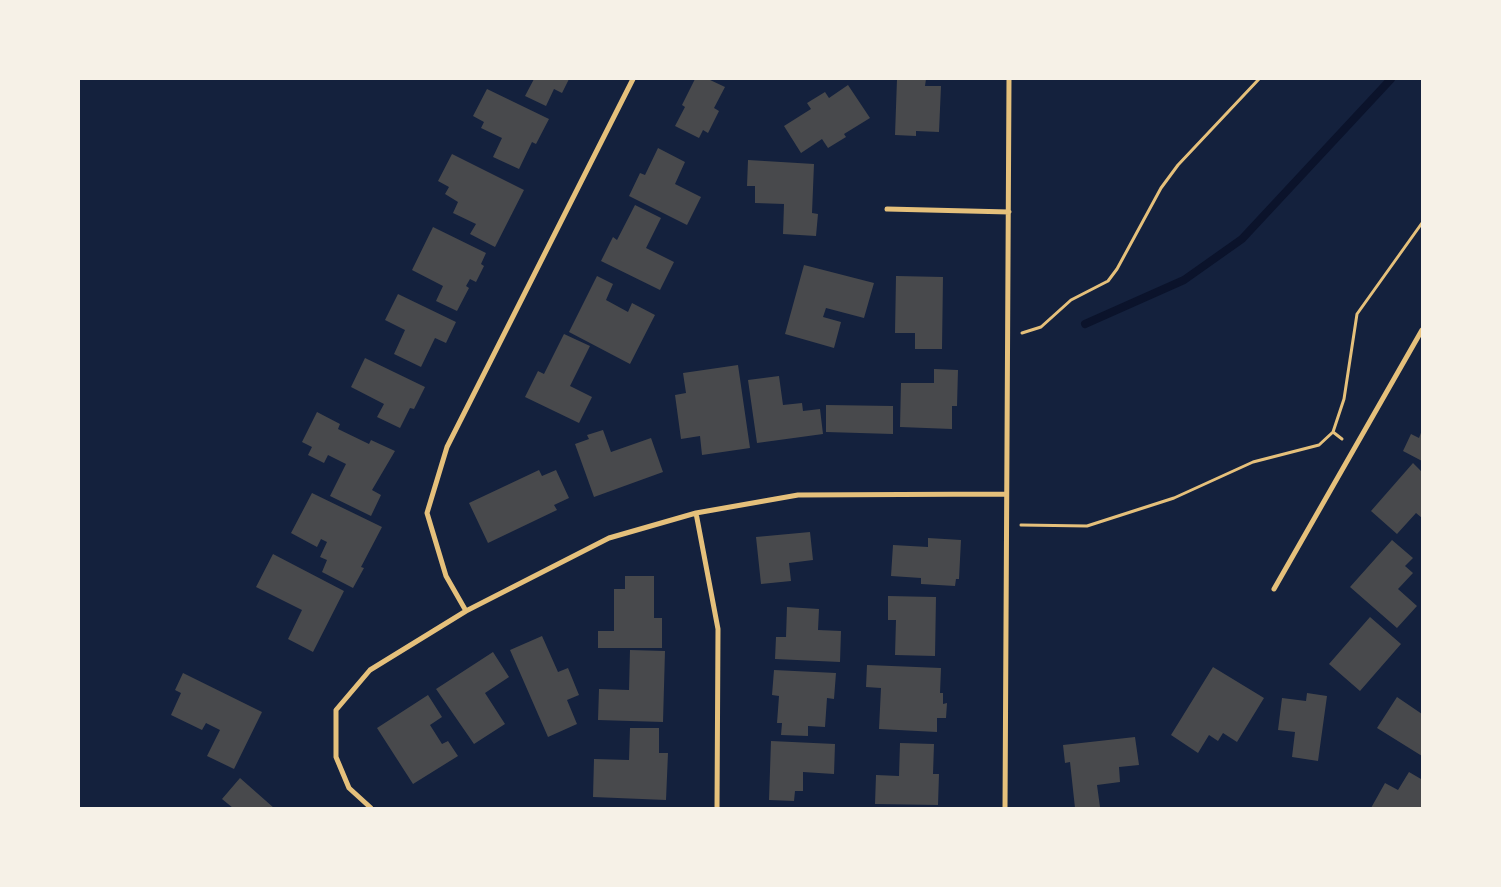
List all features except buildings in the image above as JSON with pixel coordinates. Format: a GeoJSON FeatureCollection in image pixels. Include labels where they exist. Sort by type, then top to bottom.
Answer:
{"type":"FeatureCollection","features":[{"type":"Feature","properties":{"kind":"street"},"geometry":{"type":"LineString","coordinates":[[466,611],[446,576],[427,513],[447,446],[633,79]]}},
{"type":"Feature","properties":{"kind":"street"},"geometry":{"type":"LineString","coordinates":[[1005,808],[1005,494],[1009,79]]}},
{"type":"Feature","properties":{"kind":"street"},"geometry":{"type":"LineString","coordinates":[[886,209],[1009,212]]}},
{"type":"Feature","properties":{"kind":"street"},"geometry":{"type":"LineString","coordinates":[[1274,589],[1422,330]]}},
{"type":"Feature","properties":{"kind":"street"},"geometry":{"type":"LineString","coordinates":[[371,808],[348,788],[336,757],[336,710],[370,670],[466,611],[609,538],[696,513],[798,495],[1005,494]]}},
{"type":"Feature","properties":{"kind":"street"},"geometry":{"type":"LineString","coordinates":[[696,513],[718,629],[717,808]]}},
{"type":"Feature","properties":{"kind":"path"},"geometry":{"type":"LineString","coordinates":[[1007,338],[1041,327],[1072,300],[1108,281],[1117,269],[1161,188],[1178,165],[1259,79]]}},
{"type":"Feature","properties":{"kind":"path"},"geometry":{"type":"LineString","coordinates":[[1005,524],[1087,526],[1174,498],[1253,462],[1319,444],[1333,432],[1344,399],[1357,314],[1422,223]]}},
{"type":"Feature","properties":{"kind":"waterway"},"geometry":{"type":"LineString","coordinates":[[1085,324],[1184,280],[1242,239],[1391,79]]}}]}
